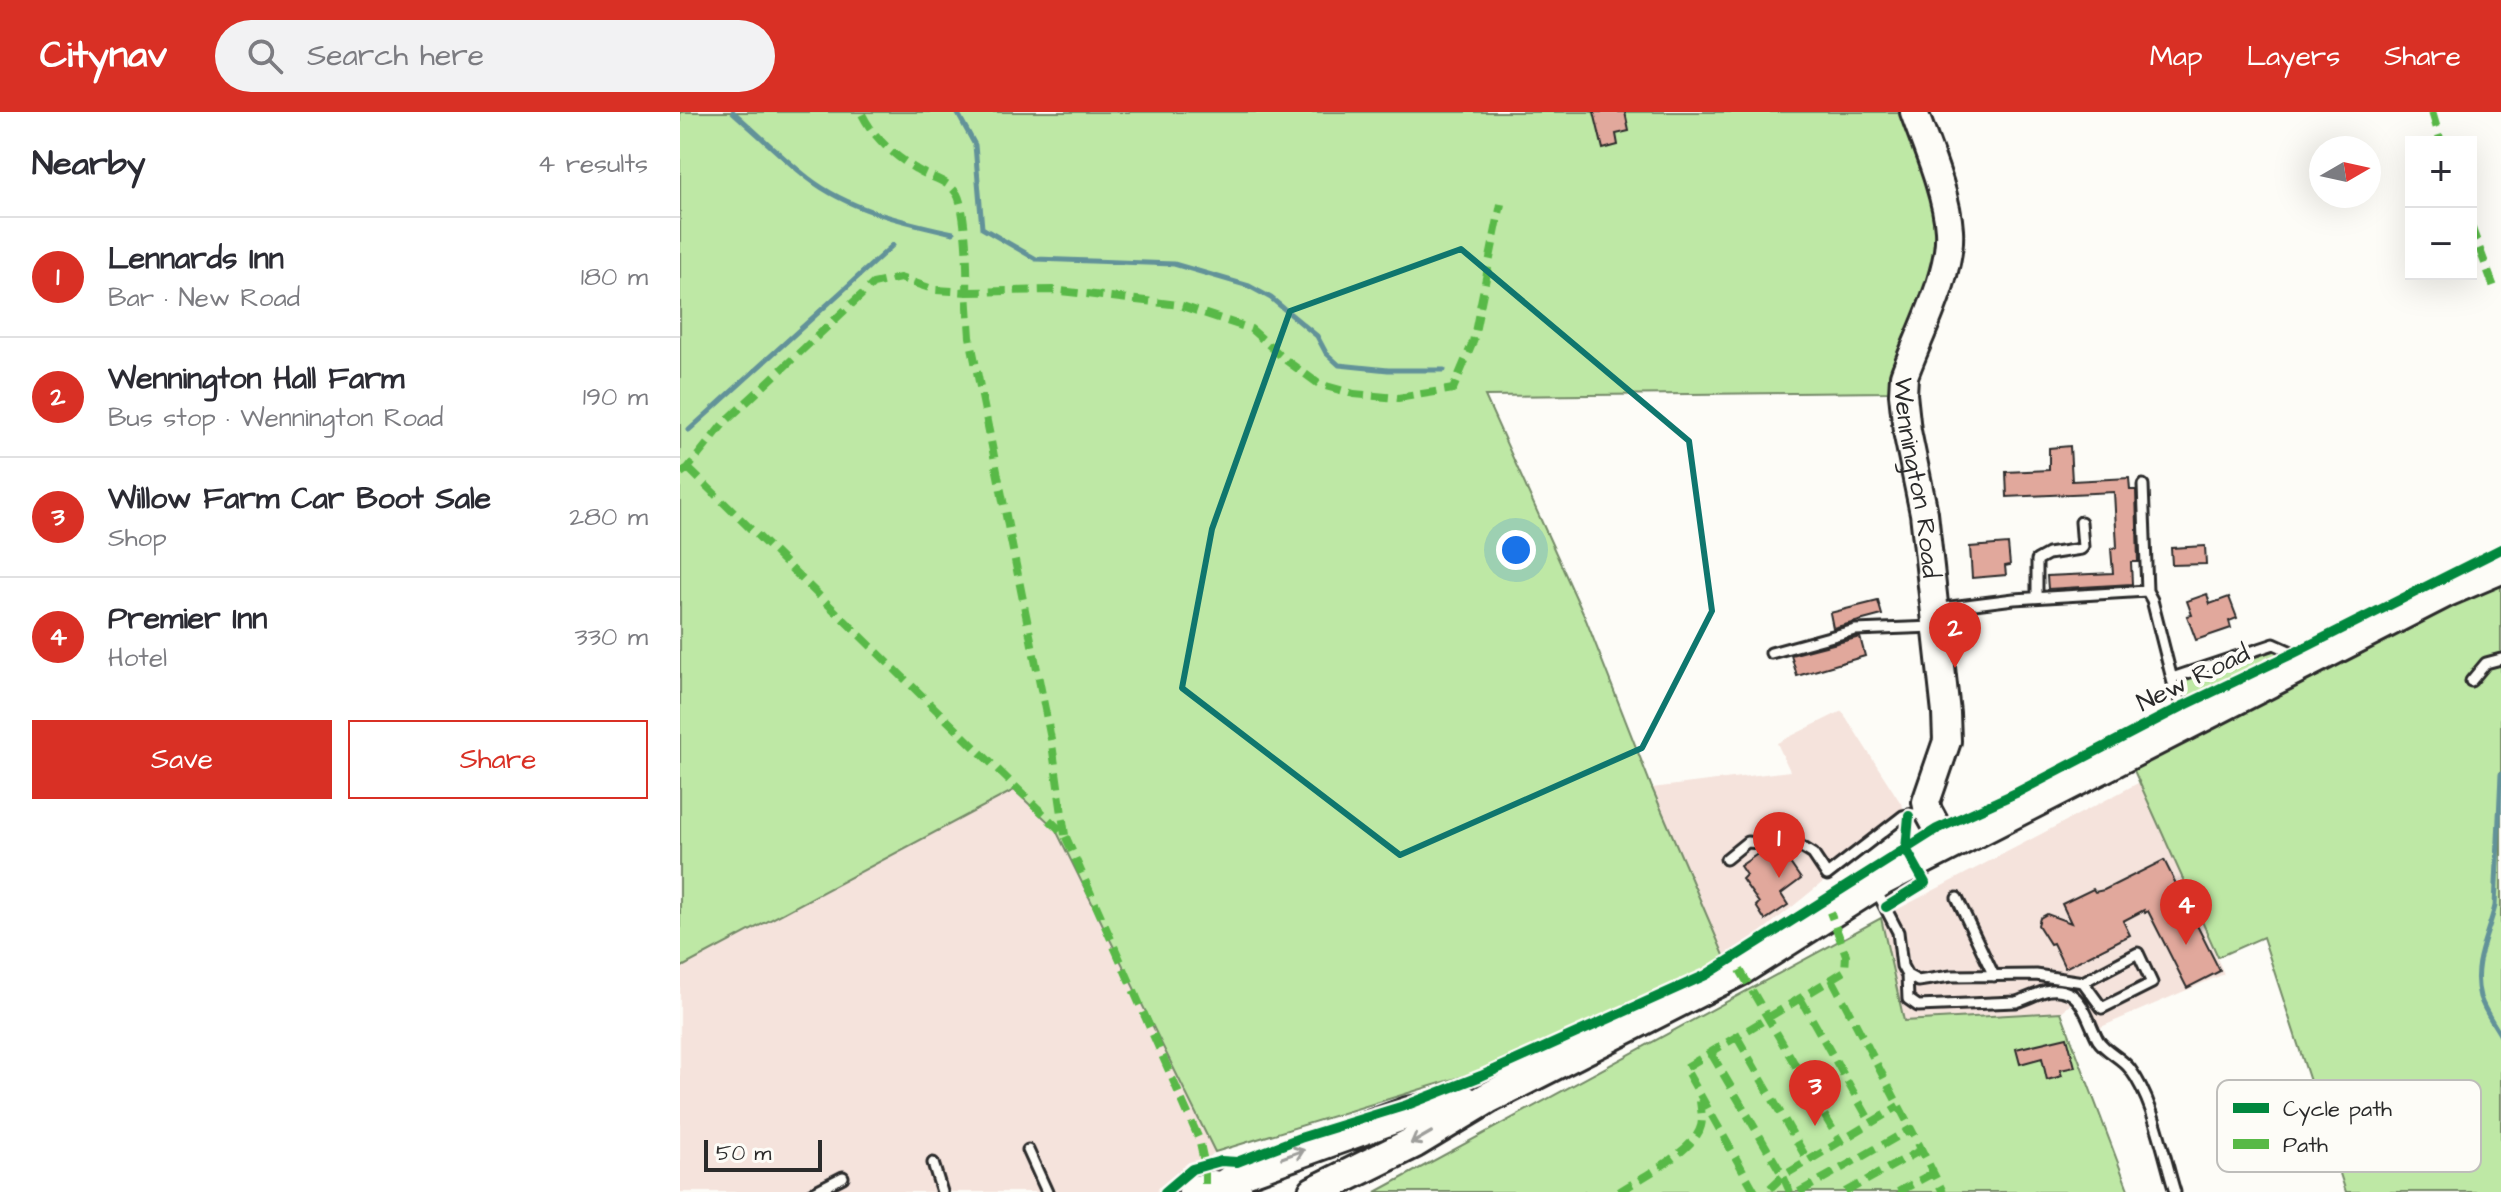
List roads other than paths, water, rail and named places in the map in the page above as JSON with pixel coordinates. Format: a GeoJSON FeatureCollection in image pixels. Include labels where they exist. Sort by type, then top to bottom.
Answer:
{"type":"FeatureCollection","features":[{"type":"Feature","properties":{"kind":"main road","name":"Wennington Road"},"geometry":{"type":"LineString","coordinates":[[1914,112],[1949,228],[1946,263],[1904,376],[1903,394],[1907,431],[1924,513],[1946,713],[1947,741],[1929,790],[1926,802],[1928,811]]}},
{"type":"Feature","properties":{"kind":"main road","name":"New Road"},"geometry":{"type":"LineString","coordinates":[[1314,1192],[1415,1142],[1488,1098],[1740,970],[1873,885],[1947,846],[2447,591],[2501,568]]}},
{"type":"Feature","properties":{"kind":"main road"},"geometry":{"type":"LineString","coordinates":[[1928,811],[1947,846]]}},
{"type":"Feature","properties":{"kind":"main road","name":"New Road"},"geometry":{"type":"LineString","coordinates":[[1218,1190],[1242,1173],[1408,1113],[1488,1098]]}},
{"type":"Feature","properties":{"kind":"lane"},"geometry":{"type":"LineString","coordinates":[[2143,485],[2147,591],[2172,678],[2191,723]]}},
{"type":"Feature","properties":{"kind":"lane"},"geometry":{"type":"LineString","coordinates":[[2037,597],[2037,560],[2048,554],[2081,549],[2081,522]]}},
{"type":"Feature","properties":{"kind":"lane"},"geometry":{"type":"LineString","coordinates":[[1771,653],[1855,630],[1936,618],[2037,597],[2147,591]]}},
{"type":"Feature","properties":{"kind":"lane"},"geometry":{"type":"LineString","coordinates":[[2172,678],[2274,644],[2294,653],[2299,667]]}},
{"type":"Feature","properties":{"kind":"lane"},"geometry":{"type":"LineString","coordinates":[[2471,681],[2486,663],[2501,659]]}},
{"type":"Feature","properties":{"kind":"lane"},"geometry":{"type":"LineString","coordinates":[[1726,859],[1747,842],[1800,846],[1813,854],[1827,875],[1903,816],[1928,811]]}},
{"type":"Feature","properties":{"kind":"lane"},"geometry":{"type":"LineString","coordinates":[[1873,885],[1898,932],[1902,966],[1907,975],[1908,999],[1918,1006],[2016,1002],[2045,990],[2056,989],[2070,993],[2097,1039],[2123,1061],[2139,1084],[2175,1192]]}},
{"type":"Feature","properties":{"kind":"lane"},"geometry":{"type":"LineString","coordinates":[[1957,898],[1994,976]]}},
{"type":"Feature","properties":{"kind":"lane"},"geometry":{"type":"LineString","coordinates":[[1907,975],[1918,981],[1951,976],[2036,975],[2083,982],[2138,953],[2152,983],[2102,1008],[2083,982]]}},
{"type":"Feature","properties":{"kind":"lane"},"geometry":{"type":"LineString","coordinates":[[1028,1150],[1047,1192]]}},
{"type":"Feature","properties":{"kind":"lane"},"geometry":{"type":"LineString","coordinates":[[933,1163],[942,1192]]}},
{"type":"Feature","properties":{"kind":"lane"},"geometry":{"type":"LineString","coordinates":[[814,1192],[843,1177]]}},
{"type":"Feature","properties":{"kind":"waterway"},"geometry":{"type":"LineString","coordinates":[[733,112],[798,170],[841,199],[896,219],[953,233]]}},
{"type":"Feature","properties":{"kind":"waterway"},"geometry":{"type":"LineString","coordinates":[[957,112],[975,145],[982,228],[1036,259],[1174,264],[1249,286],[1271,298],[1317,336],[1326,353],[1339,365],[1388,370],[1444,370]]}},
{"type":"Feature","properties":{"kind":"waterway"},"geometry":{"type":"LineString","coordinates":[[689,430],[893,245]]}},
{"type":"Feature","properties":{"kind":"waterway"},"geometry":{"type":"LineString","coordinates":[[2501,774],[2495,906],[2478,974],[2482,1002],[2501,1036]]}},
{"type":"Feature","properties":{"kind":"place","name":"Wennington Hall Farm"},"geometry":{"type":"Point","coordinates":[1955,668]}},
{"type":"Feature","properties":{"kind":"place","name":"Lennards Inn"},"geometry":{"type":"Point","coordinates":[1779,878]}},
{"type":"Feature","properties":{"kind":"place","name":"Premier Inn"},"geometry":{"type":"Point","coordinates":[2186,945]}},
{"type":"Feature","properties":{"kind":"place","name":"Willow Farm Car Boot Sale"},"geometry":{"type":"Point","coordinates":[1815,1126]}}]}
